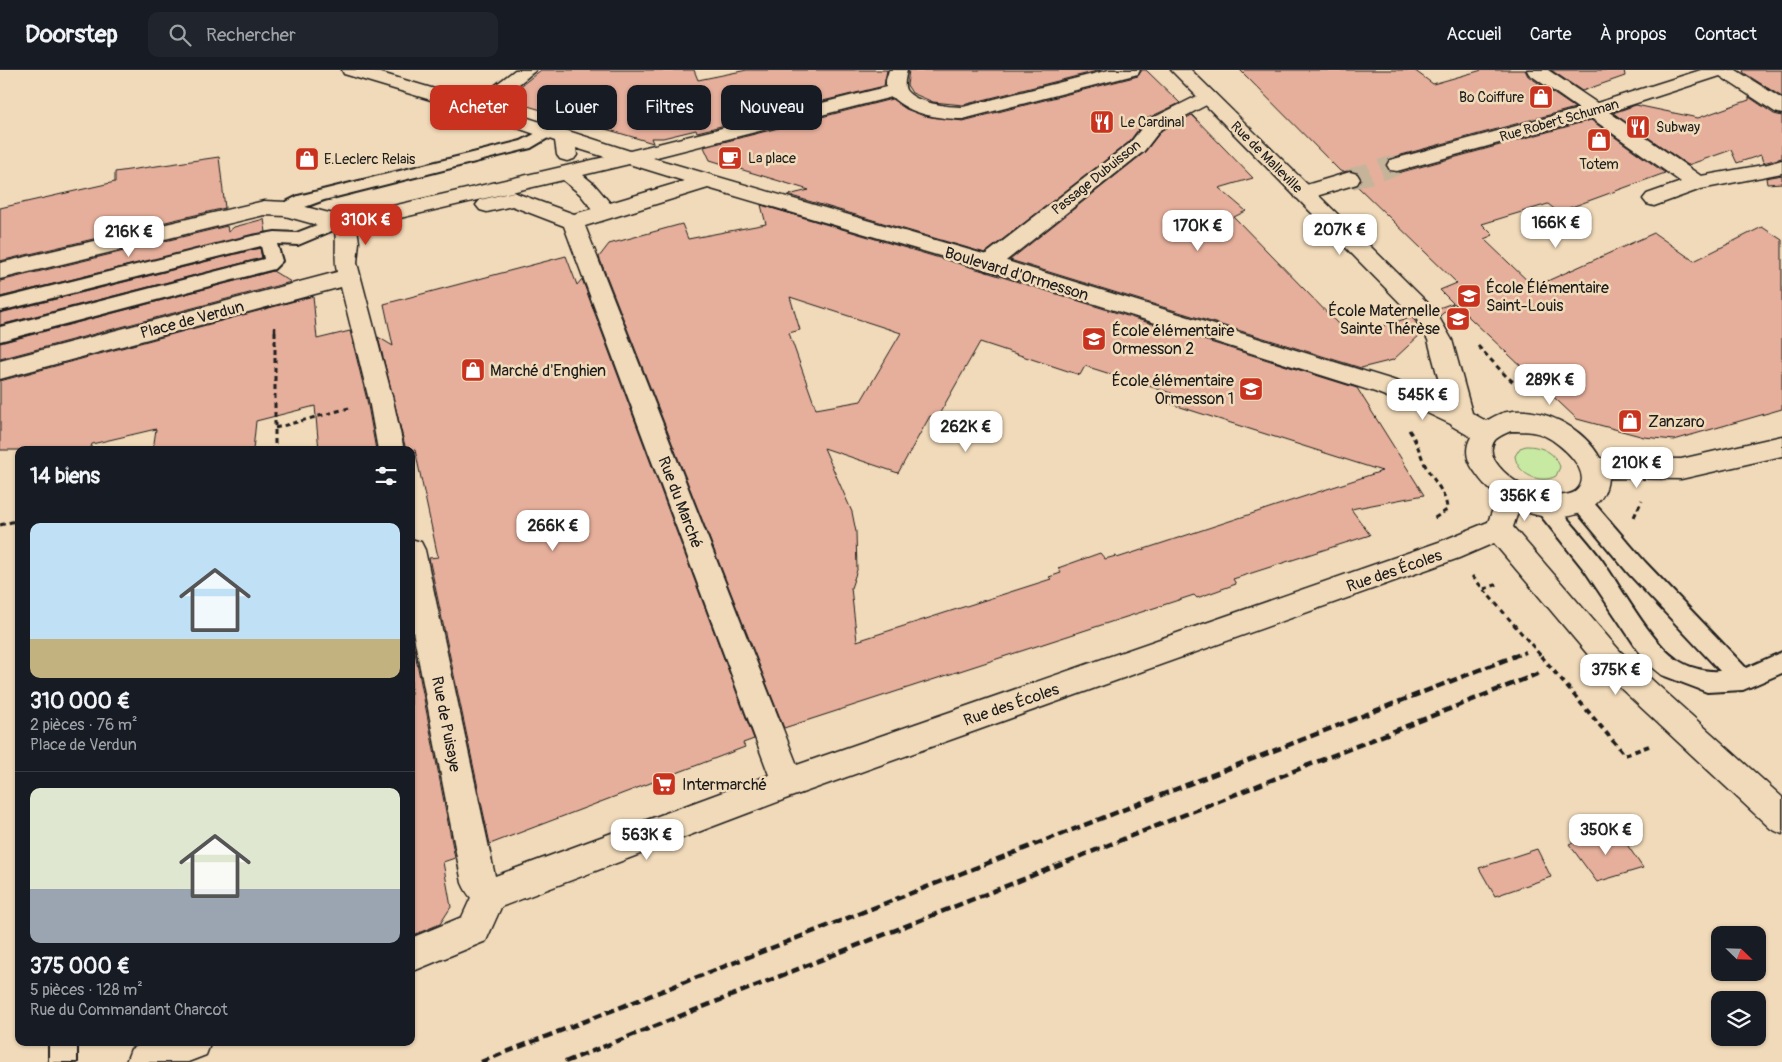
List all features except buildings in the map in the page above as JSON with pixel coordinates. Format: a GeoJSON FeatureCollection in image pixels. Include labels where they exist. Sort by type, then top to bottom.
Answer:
{"type":"FeatureCollection","features":[{"type":"Feature","properties":{"kind":"street"},"geometry":{"type":"LineString","coordinates":[[351,70],[430,94]]}},
{"type":"Feature","properties":{"kind":"street"},"geometry":{"type":"LineString","coordinates":[[508,85],[527,70]]}},
{"type":"Feature","properties":{"kind":"street"},"geometry":{"type":"LineString","coordinates":[[898,70],[894,80],[896,90],[906,100],[920,107],[942,113],[962,113],[1131,70]]}},
{"type":"Feature","properties":{"kind":"street","name":"Rue de Malleville"},"geometry":{"type":"LineString","coordinates":[[1180,70],[1426,315],[1440,340],[1461,419]]}},
{"type":"Feature","properties":{"kind":"street"},"geometry":{"type":"LineString","coordinates":[[1536,70],[1697,183]]}},
{"type":"Feature","properties":{"kind":"street"},"geometry":{"type":"LineString","coordinates":[[1722,70],[1782,108]]}},
{"type":"Feature","properties":{"kind":"street","name":"Rue Robert Schuman"},"geometry":{"type":"LineString","coordinates":[[1397,165],[1593,111],[1722,70]]}},
{"type":"Feature","properties":{"kind":"street"},"geometry":{"type":"LineString","coordinates":[[527,126],[629,158],[896,90]]}},
{"type":"Feature","properties":{"kind":"street","name":"Passage Dubuisson"},"geometry":{"type":"LineString","coordinates":[[989,263],[1137,147],[1154,125],[1207,97]]}},
{"type":"Feature","properties":{"kind":"street"},"geometry":{"type":"LineString","coordinates":[[556,136],[567,172],[587,188],[606,212]]}},
{"type":"Feature","properties":{"kind":"street"},"geometry":{"type":"LineString","coordinates":[[511,192],[573,222],[699,179],[690,160],[700,140]]}},
{"type":"Feature","properties":{"kind":"street","name":"Boulevard d'Ormesson"},"geometry":{"type":"LineString","coordinates":[[567,172],[629,158],[989,263],[1384,386],[1432,404],[1461,419]]}},
{"type":"Feature","properties":{"kind":"street"},"geometry":{"type":"LineString","coordinates":[[1654,199],[1697,183],[1779,171]]}},
{"type":"Feature","properties":{"kind":"street"},"geometry":{"type":"LineString","coordinates":[[0,271],[264,208],[286,208],[342,230],[511,192],[567,172]]}},
{"type":"Feature","properties":{"kind":"street"},"geometry":{"type":"LineString","coordinates":[[1302,192],[1350,178]]}},
{"type":"Feature","properties":{"kind":"street","name":"Rue du Marché"},"geometry":{"type":"LineString","coordinates":[[573,222],[788,783]]}},
{"type":"Feature","properties":{"kind":"street"},"geometry":{"type":"LineString","coordinates":[[342,230],[346,262],[381,400],[390,446]]}},
{"type":"Feature","properties":{"kind":"street","name":"Place de Verdun"},"geometry":{"type":"LineString","coordinates":[[0,370],[350,276]]}},
{"type":"Feature","properties":{"kind":"street"},"geometry":{"type":"LineString","coordinates":[[1461,419],[1485,434]]}},
{"type":"Feature","properties":{"kind":"street"},"geometry":{"type":"LineString","coordinates":[[1508,421],[1543,424],[1575,442],[1587,454],[1593,468],[1595,481],[1591,492],[1580,501],[1565,506],[1545,506],[1525,501],[1511,494],[1497,483],[1486,470],[1480,457],[1480,444],[1485,434],[1494,425],[1508,421]]}},
{"type":"Feature","properties":{"kind":"street"},"geometry":{"type":"LineString","coordinates":[[1593,468],[1681,469],[1782,446]]}},
{"type":"Feature","properties":{"kind":"street"},"geometry":{"type":"LineString","coordinates":[[1511,494],[1499,529],[1610,660],[1782,818]]}},
{"type":"Feature","properties":{"kind":"street","name":"Rue des Écoles"},"geometry":{"type":"LineString","coordinates":[[490,894],[788,783],[1440,554],[1499,529]]}},
{"type":"Feature","properties":{"kind":"street","name":"Rue de Puisaye"},"geometry":{"type":"LineString","coordinates":[[415,570],[479,883],[490,894]]}},
{"type":"Feature","properties":{"kind":"street"},"geometry":{"type":"LineString","coordinates":[[415,953],[474,930],[490,894]]}},
{"type":"Feature","properties":{"kind":"street"},"geometry":{"type":"LineString","coordinates":[[144,1062],[183,1046]]}},
{"type":"Feature","properties":{"kind":"lane"},"geometry":{"type":"LineString","coordinates":[[286,208],[322,195],[556,136]]}},
{"type":"Feature","properties":{"kind":"lane"},"geometry":{"type":"LineString","coordinates":[[0,305],[267,239],[298,239],[342,230]]}},
{"type":"Feature","properties":{"kind":"lane"},"geometry":{"type":"LineString","coordinates":[[0,334],[268,265],[272,261],[267,239]]}},
{"type":"Feature","properties":{"kind":"lane"},"geometry":{"type":"LineString","coordinates":[[1580,501],[1637,568],[1743,680]]}},
{"type":"Feature","properties":{"kind":"lane"},"geometry":{"type":"LineString","coordinates":[[1545,506],[1593,565],[1660,660],[1670,668],[1707,682],[1743,680],[1782,662]]}},
{"type":"Feature","properties":{"kind":"lane"},"geometry":{"type":"LineString","coordinates":[[63,1062],[64,1046]]}},
{"type":"Feature","properties":{"kind":"path"},"geometry":{"type":"LineString","coordinates":[[275,296],[275,446]]}},
{"type":"Feature","properties":{"kind":"path"},"geometry":{"type":"LineString","coordinates":[[275,428],[381,400]]}},
{"type":"Feature","properties":{"kind":"path"},"geometry":{"type":"LineString","coordinates":[[1630,522],[1643,498]]}},
{"type":"Feature","properties":{"kind":"path"},"geometry":{"type":"LineString","coordinates":[[0,525],[15,521]]}},
{"type":"Feature","properties":{"kind":"green space"},"geometry":{"type":"Polygon","coordinates":[[[1526,446],[1537,447],[1555,457],[1560,467],[1556,476],[1543,479],[1537,478],[1530,476],[1520,468],[1515,456],[1520,448],[1526,446]]]}},
{"type":"Feature","properties":{"kind":"tunnel"},"geometry":{"type":"LineString","coordinates":[[1350,179],[1397,165]]}},
{"type":"Feature","properties":{"kind":"railway"},"geometry":{"type":"LineString","coordinates":[[1512,657],[1526,652]]}},
{"type":"Feature","properties":{"kind":"railway"},"geometry":{"type":"LineString","coordinates":[[481,1062],[1515,656]]}},
{"type":"Feature","properties":{"kind":"railway"},"geometry":{"type":"LineString","coordinates":[[565,1062],[1542,672]]}},
{"type":"Feature","properties":{"kind":"place","name":"Bo Coiffure"},"geometry":{"type":"Point","coordinates":[1541,97]}},
{"type":"Feature","properties":{"kind":"place","name":"Le Cardinal"},"geometry":{"type":"Point","coordinates":[1102,122]}},
{"type":"Feature","properties":{"kind":"place","name":"Subway"},"geometry":{"type":"Point","coordinates":[1638,127]}},
{"type":"Feature","properties":{"kind":"place","name":"Totem"},"geometry":{"type":"Point","coordinates":[1599,140]}},
{"type":"Feature","properties":{"kind":"place","name":"La place"},"geometry":{"type":"Point","coordinates":[730,158]}},
{"type":"Feature","properties":{"kind":"place","name":"E.Leclerc Relais"},"geometry":{"type":"Point","coordinates":[307,159]}},
{"type":"Feature","properties":{"kind":"place","name":"École Élémentaire Saint-Louis"},"geometry":{"type":"Point","coordinates":[1469,296]}},
{"type":"Feature","properties":{"kind":"place","name":"École Maternelle Sainte Thérèse"},"geometry":{"type":"Point","coordinates":[1458,319]}},
{"type":"Feature","properties":{"kind":"place","name":"École élémentaire Ormesson 2"},"geometry":{"type":"Point","coordinates":[1094,339]}},
{"type":"Feature","properties":{"kind":"place","name":"Marché d'Enghien"},"geometry":{"type":"Point","coordinates":[473,370]}},
{"type":"Feature","properties":{"kind":"place","name":"École élémentaire Ormesson 1"},"geometry":{"type":"Point","coordinates":[1251,389]}},
{"type":"Feature","properties":{"kind":"place","name":"Zanzaro"},"geometry":{"type":"Point","coordinates":[1630,421]}},
{"type":"Feature","properties":{"kind":"place","name":"Intermarché"},"geometry":{"type":"Point","coordinates":[664,784]}}]}
